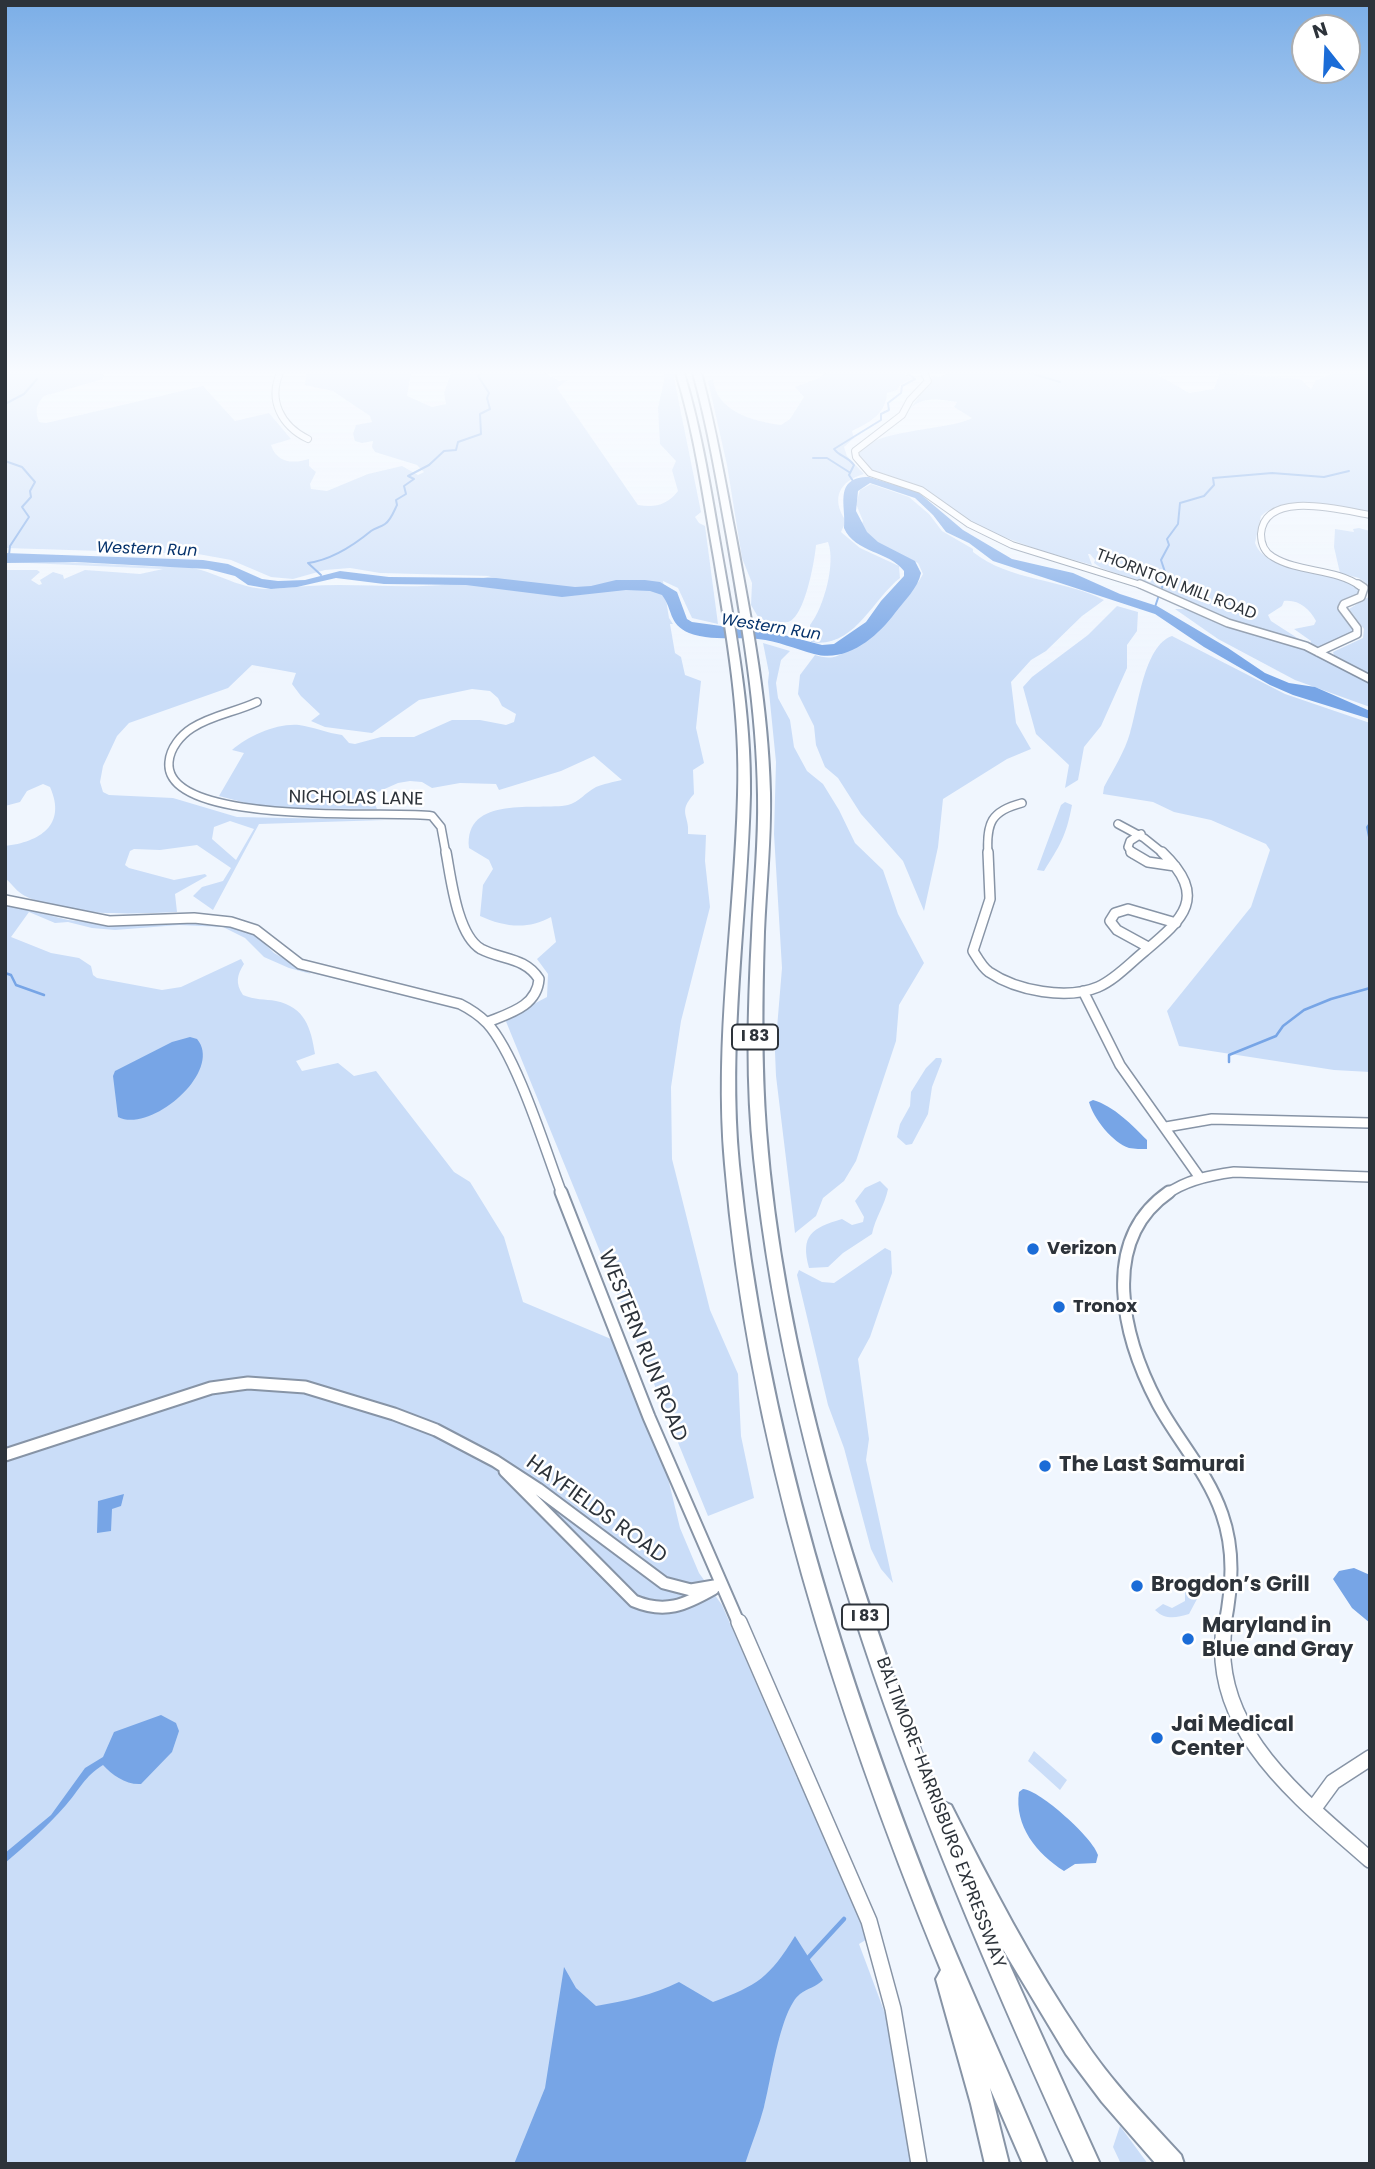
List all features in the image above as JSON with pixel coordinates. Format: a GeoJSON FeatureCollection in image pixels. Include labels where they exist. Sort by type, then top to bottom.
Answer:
{"type":"FeatureCollection","features":[{"type":"Feature","properties":{"kind":"highway","name":"BALTIMORE-HARRISBURG EXPRESSWAY"},"geometry":{"type":"LineString","coordinates":[[704,474],[728,617],[742,647],[761,718],[764,795],[755,1075],[762,1163],[773,1245],[799,1384],[842,1543],[884,1675],[933,1807],[1014,2002],[1088,2164]]}},
{"type":"Feature","properties":{"kind":"highway","name":"BALTIMORE-HARRISBURG EXPRESSWAY"},"geometry":{"type":"LineString","coordinates":[[719,474],[746,620],[740,697],[744,767],[732,987],[729,1110],[732,1163],[745,1273],[766,1387],[807,1555],[855,1709],[925,1903],[1035,2164]]}},
{"type":"Feature","properties":{"kind":"highway"},"geometry":{"type":"LineString","coordinates":[[933,1807],[946,1813],[970,1870],[1073,2046],[1110,2094],[1172,2164]]}},
{"type":"Feature","properties":{"kind":"highway"},"geometry":{"type":"LineString","coordinates":[[925,1903],[983,2104],[997,2164]]}},
{"type":"Feature","properties":{"kind":"street","name":"THORNTON MILL ROAD"},"geometry":{"type":"LineString","coordinates":[[876,474],[920,490],[969,524],[1012,545],[1136,582],[1228,623],[1294,641],[1370,679]]}},
{"type":"Feature","properties":{"kind":"street"},"geometry":{"type":"LineString","coordinates":[[1318,652],[1357,634],[1357,628],[1342,608],[1344,604],[1362,597],[1364,588],[1347,576],[1288,564],[1268,555],[1260,545],[1264,519],[1274,511],[1293,506],[1370,515]]}},
{"type":"Feature","properties":{"kind":"street","name":"NICHOLAS LANE"},"geometry":{"type":"LineString","coordinates":[[257,702],[204,721],[180,739],[169,759],[169,768],[178,785],[200,796],[267,813],[411,813],[432,816],[441,827],[462,924],[470,940],[485,950],[526,964],[539,979],[537,994],[531,1001],[488,1022]]}},
{"type":"Feature","properties":{"kind":"street"},"geometry":{"type":"LineString","coordinates":[[1022,803],[1009,804],[1001,809],[989,827],[985,844],[991,883],[989,901],[973,951],[989,972],[1002,979],[1042,990],[1083,991],[1107,981],[1176,923],[1183,914],[1184,888],[1175,866],[1141,834],[1118,824]]}},
{"type":"Feature","properties":{"kind":"street"},"geometry":{"type":"LineString","coordinates":[[1141,834],[1130,841],[1128,847],[1132,855],[1149,862],[1175,866]]}},
{"type":"Feature","properties":{"kind":"street","name":"WESTERN RUN ROAD"},"geometry":{"type":"LineString","coordinates":[[5,900],[109,921],[205,918],[231,922],[256,930],[300,964],[336,976],[460,1004],[473,1009],[488,1022],[514,1070],[649,1417],[720,1585],[869,1922],[893,2009],[919,2164]]}},
{"type":"Feature","properties":{"kind":"street"},"geometry":{"type":"LineString","coordinates":[[1148,947],[1117,930],[1110,921],[1111,916],[1128,909],[1176,923]]}},
{"type":"Feature","properties":{"kind":"street"},"geometry":{"type":"LineString","coordinates":[[1083,991],[1120,1065],[1200,1178]]}},
{"type":"Feature","properties":{"kind":"street"},"geometry":{"type":"LineString","coordinates":[[1166,1127],[1212,1119],[1370,1123]]}},
{"type":"Feature","properties":{"kind":"street"},"geometry":{"type":"LineString","coordinates":[[1370,1177],[1245,1172],[1200,1178],[1160,1196],[1136,1223],[1123,1257],[1125,1307],[1137,1357],[1151,1391],[1211,1489],[1227,1531],[1232,1574],[1222,1658],[1230,1702],[1262,1752],[1314,1808],[1370,1860]]}},
{"type":"Feature","properties":{"kind":"street","name":"HAYFIELDS ROAD"},"geometry":{"type":"LineString","coordinates":[[5,1455],[211,1388],[248,1383],[305,1387],[362,1402],[436,1430],[495,1461],[538,1489],[664,1583],[691,1590],[720,1585]]}},
{"type":"Feature","properties":{"kind":"street","name":"HAYFIELDS ROAD"},"geometry":{"type":"LineString","coordinates":[[495,1461],[634,1601],[660,1610],[673,1609],[720,1585]]}},
{"type":"Feature","properties":{"kind":"street"},"geometry":{"type":"LineString","coordinates":[[1314,1808],[1333,1782],[1370,1758]]}},
{"type":"Feature","properties":{"kind":"shaded area"},"geometry":{"type":"Polygon","coordinates":[[[5,474],[315,474],[310,484],[311,489],[327,491],[367,474],[617,474],[638,505],[650,506],[665,502],[678,491],[673,474],[693,474],[701,512],[695,517],[705,526],[718,624],[692,618],[678,588],[663,581],[669,618],[673,624],[670,624],[675,653],[681,657],[685,675],[701,681],[696,728],[704,763],[693,770],[694,794],[685,810],[688,834],[706,835],[705,861],[710,907],[681,1021],[671,1087],[672,1159],[710,1310],[738,1374],[741,1436],[754,1498],[708,1516],[505,1019],[547,997],[548,974],[537,959],[556,942],[551,917],[534,924],[516,925],[498,923],[480,916],[483,885],[493,869],[489,860],[469,848],[471,831],[478,819],[505,808],[568,805],[596,787],[622,780],[594,756],[561,771],[499,790],[496,784],[460,783],[432,788],[422,782],[398,783],[371,795],[377,809],[265,808],[219,796],[244,753],[232,750],[254,735],[272,728],[305,726],[342,735],[349,743],[355,744],[381,737],[414,737],[452,720],[480,720],[506,725],[514,722],[516,714],[502,706],[490,691],[472,689],[419,700],[372,733],[325,727],[311,721],[320,714],[292,684],[296,673],[252,665],[228,688],[129,723],[117,736],[103,766],[100,782],[103,792],[109,795],[173,798],[237,817],[385,820],[259,824],[213,910],[193,896],[202,887],[223,881],[231,868],[197,845],[160,850],[134,849],[130,851],[125,865],[174,880],[205,874],[207,876],[175,894],[177,912],[100,913],[60,908],[25,896],[5,878],[5,846],[39,836],[47,829],[55,812],[50,787],[43,784],[27,791],[20,802],[5,806],[5,570],[37,570],[40,572],[31,580],[39,585],[42,584],[40,580],[53,572],[63,575],[64,579],[85,570],[140,574],[163,569],[5,562],[189,567],[263,589],[332,585],[447,585],[491,576],[380,573],[350,568],[325,570],[293,579],[271,577],[231,560],[198,554],[5,548],[5,474]],[[230,821],[214,827],[212,839],[236,860],[254,829],[230,821]]]}},
{"type":"Feature","properties":{"kind":"shaded area"},"geometry":{"type":"Polygon","coordinates":[[[728,474],[863,474],[849,481],[840,491],[839,505],[846,521],[841,532],[860,548],[899,566],[900,578],[851,631],[826,642],[811,642],[810,625],[820,607],[830,573],[828,542],[816,545],[804,600],[794,618],[788,622],[761,622],[751,605],[752,583],[742,558],[728,474]]]}},
{"type":"Feature","properties":{"kind":"shaded area"},"geometry":{"type":"Polygon","coordinates":[[[885,474],[1370,474],[1370,513],[1297,504],[1271,509],[1261,516],[1255,543],[1270,559],[1336,575],[1360,588],[1359,594],[1342,601],[1339,607],[1355,632],[1325,648],[1310,644],[1311,641],[1294,629],[1314,625],[1316,621],[1303,606],[1289,601],[1284,601],[1282,606],[1268,615],[1271,621],[1302,641],[1244,627],[1101,568],[1094,563],[1095,560],[1090,554],[1092,565],[1042,551],[982,529],[920,486],[885,474]]]}},
{"type":"Feature","properties":{"kind":"shaded area"},"geometry":{"type":"Polygon","coordinates":[[[871,484],[909,497],[929,514],[942,531],[973,549],[973,552],[987,562],[1104,600],[1082,616],[1046,651],[1031,660],[1011,682],[1016,723],[1031,749],[1007,759],[943,799],[938,847],[924,911],[903,861],[861,814],[838,778],[825,767],[816,745],[814,726],[798,694],[800,675],[815,655],[834,657],[859,643],[891,612],[923,574],[918,563],[875,542],[860,528],[863,521],[856,504],[860,490],[871,484]]]}},
{"type":"Feature","properties":{"kind":"shaded area"},"geometry":{"type":"Polygon","coordinates":[[[1335,529],[1354,532],[1353,529],[1370,531],[1370,586],[1359,578],[1340,573],[1334,547],[1335,529]]]}},
{"type":"Feature","properties":{"kind":"shaded area"},"geometry":{"type":"Polygon","coordinates":[[[1370,596],[1370,674],[1333,652],[1363,638],[1364,629],[1349,609],[1370,596]]]}},
{"type":"Feature","properties":{"kind":"shaded area"},"geometry":{"type":"Polygon","coordinates":[[[1117,606],[1138,612],[1137,631],[1127,645],[1127,668],[1101,726],[1084,747],[1078,780],[1065,788],[1069,765],[1036,734],[1023,687],[1032,677],[1088,635],[1117,606]]]}},
{"type":"Feature","properties":{"kind":"shaded area"},"geometry":{"type":"Polygon","coordinates":[[[1175,609],[1187,609],[1226,627],[1302,648],[1370,682],[1370,707],[1295,680],[1218,639],[1175,609]]]}},
{"type":"Feature","properties":{"kind":"shaded area"},"geometry":{"type":"Polygon","coordinates":[[[1172,636],[1285,694],[1370,723],[1370,1072],[1334,1070],[1179,1046],[1167,1011],[1251,907],[1270,850],[1266,844],[1211,820],[1174,812],[1153,802],[1103,794],[1128,740],[1149,664],[1162,642],[1172,636]]]}},
{"type":"Feature","properties":{"kind":"shaded area"},"geometry":{"type":"Polygon","coordinates":[[[763,643],[790,651],[781,660],[776,683],[778,698],[790,720],[794,747],[807,771],[823,784],[855,843],[883,870],[898,914],[924,963],[899,1005],[896,1041],[856,1161],[844,1181],[823,1198],[816,1216],[795,1233],[776,1076],[775,1052],[782,968],[774,834],[776,762],[769,673],[763,643]]]}},
{"type":"Feature","properties":{"kind":"shaded area"},"geometry":{"type":"Polygon","coordinates":[[[1065,802],[1072,805],[1065,833],[1044,871],[1037,870],[1061,805],[1065,802]]]}},
{"type":"Feature","properties":{"kind":"shaded area"},"geometry":{"type":"Polygon","coordinates":[[[5,904],[68,920],[116,925],[194,922],[234,926],[258,937],[274,953],[311,974],[264,957],[245,938],[223,927],[179,925],[115,930],[68,922],[55,923],[29,912],[11,937],[51,953],[79,958],[91,966],[93,975],[97,978],[162,990],[181,987],[241,959],[244,964],[238,975],[238,983],[243,995],[286,1004],[300,1014],[309,1027],[315,1054],[296,1061],[302,1071],[338,1063],[354,1076],[376,1071],[454,1172],[470,1182],[504,1237],[523,1302],[611,1339],[667,1474],[680,1528],[699,1573],[722,1605],[797,1778],[801,1776],[869,1938],[859,1944],[889,2024],[912,2164],[5,2164],[5,904]]]}},
{"type":"Feature","properties":{"kind":"shaded area"},"geometry":{"type":"Polygon","coordinates":[[[936,1058],[941,1058],[942,1061],[932,1087],[928,1114],[912,1144],[906,1145],[897,1137],[900,1124],[910,1106],[911,1092],[926,1068],[936,1058]]]}},
{"type":"Feature","properties":{"kind":"shaded area"},"geometry":{"type":"Polygon","coordinates":[[[880,1181],[888,1189],[872,1234],[843,1253],[828,1267],[809,1268],[806,1248],[811,1234],[842,1219],[852,1225],[863,1222],[864,1217],[855,1201],[865,1188],[880,1181]]]}},
{"type":"Feature","properties":{"kind":"shaded area"},"geometry":{"type":"Polygon","coordinates":[[[885,1248],[891,1251],[892,1273],[870,1337],[858,1359],[869,1439],[866,1460],[893,1583],[881,1569],[871,1549],[844,1448],[828,1405],[797,1275],[799,1270],[822,1282],[834,1283],[885,1248]]]}},
{"type":"Feature","properties":{"kind":"shaded area"},"geometry":{"type":"Polygon","coordinates":[[[1194,1587],[1197,1599],[1189,1614],[1171,1617],[1155,1610],[1163,1604],[1172,1608],[1185,1601],[1185,1592],[1194,1587]]]}},
{"type":"Feature","properties":{"kind":"shaded area"},"geometry":{"type":"Polygon","coordinates":[[[1034,1751],[1067,1780],[1060,1790],[1028,1761],[1034,1751]]]}},
{"type":"Feature","properties":{"kind":"shaded area"},"geometry":{"type":"Polygon","coordinates":[[[1120,2126],[1148,2164],[1121,2164],[1113,2147],[1120,2126]]]}},
{"type":"Feature","properties":{"kind":"water"},"geometry":{"type":"Polygon","coordinates":[[[869,477],[918,492],[963,530],[1012,559],[1073,573],[1120,594],[1157,606],[1265,673],[1289,683],[1315,687],[1370,711],[1370,719],[1270,685],[1204,647],[1155,614],[993,561],[969,543],[946,532],[915,498],[870,483],[858,491],[856,511],[867,532],[878,542],[915,561],[921,573],[910,594],[879,631],[860,646],[838,655],[814,654],[765,640],[714,638],[689,633],[674,621],[662,595],[650,591],[626,590],[562,597],[466,585],[384,584],[336,578],[297,587],[271,589],[248,585],[235,576],[208,569],[75,562],[5,563],[5,553],[203,560],[228,564],[262,579],[278,581],[305,580],[340,571],[389,577],[496,578],[575,587],[616,580],[645,580],[660,582],[677,592],[687,619],[692,622],[780,634],[822,645],[834,644],[866,622],[904,576],[904,571],[898,564],[856,542],[844,528],[846,488],[857,478],[869,477]]]}},
{"type":"Feature","properties":{"kind":"water"},"geometry":{"type":"Polygon","coordinates":[[[190,1037],[197,1039],[203,1052],[201,1067],[193,1082],[165,1108],[148,1116],[132,1120],[118,1117],[113,1076],[115,1071],[172,1042],[190,1037]]]}},
{"type":"Feature","properties":{"kind":"water"},"geometry":{"type":"Polygon","coordinates":[[[1093,1100],[1129,1122],[1147,1140],[1147,1149],[1129,1148],[1110,1135],[1091,1108],[1089,1102],[1093,1100]]]}},
{"type":"Feature","properties":{"kind":"water"},"geometry":{"type":"Polygon","coordinates":[[[124,1494],[121,1506],[112,1509],[111,1531],[97,1533],[98,1501],[124,1494]]]}},
{"type":"Feature","properties":{"kind":"water"},"geometry":{"type":"Polygon","coordinates":[[[1354,1568],[1370,1575],[1370,1623],[1352,1608],[1333,1579],[1339,1571],[1354,1568]]]}},
{"type":"Feature","properties":{"kind":"water"},"geometry":{"type":"Polygon","coordinates":[[[161,1715],[176,1723],[179,1731],[172,1752],[141,1784],[120,1779],[103,1765],[29,1843],[5,1863],[5,1853],[51,1815],[85,1768],[103,1757],[114,1732],[161,1715]]]}},
{"type":"Feature","properties":{"kind":"water"},"geometry":{"type":"Polygon","coordinates":[[[1023,1789],[1041,1797],[1077,1827],[1098,1855],[1096,1863],[1075,1864],[1064,1871],[1045,1856],[1030,1838],[1020,1816],[1019,1792],[1023,1789]]]}},
{"type":"Feature","properties":{"kind":"water"},"geometry":{"type":"Polygon","coordinates":[[[795,1936],[823,1980],[800,1994],[787,2015],[764,2107],[745,2164],[514,2164],[545,2088],[564,1967],[576,1988],[596,2006],[639,1997],[679,1982],[713,2002],[752,1985],[761,1978],[778,1962],[795,1936]]]}},
{"type":"Feature","properties":{"kind":"waterway"},"geometry":{"type":"LineString","coordinates":[[9,555],[10,546],[29,517],[22,507],[31,497],[30,491],[35,482],[28,474]]}},
{"type":"Feature","properties":{"kind":"waterway"},"geometry":{"type":"LineString","coordinates":[[321,575],[308,563],[341,551],[385,524],[397,505],[396,500],[406,494],[404,486],[414,479],[408,476],[411,474]]}},
{"type":"Feature","properties":{"kind":"waterway"},"geometry":{"type":"LineString","coordinates":[[849,474],[853,481]]}},
{"type":"Feature","properties":{"kind":"waterway"},"geometry":{"type":"LineString","coordinates":[[1162,588],[1165,572],[1161,560],[1169,545],[1167,539],[1178,524],[1180,503],[1204,496],[1214,485],[1213,478],[1258,474]]}},
{"type":"Feature","properties":{"kind":"waterway"},"geometry":{"type":"LineString","coordinates":[[1288,474],[1324,477],[1336,474]]}},
{"type":"Feature","properties":{"kind":"waterway"},"geometry":{"type":"LineString","coordinates":[[1155,607],[1159,595]]}},
{"type":"Feature","properties":{"kind":"waterway"},"geometry":{"type":"LineString","coordinates":[[1370,823],[1367,827],[1370,842]]}},
{"type":"Feature","properties":{"kind":"waterway"},"geometry":{"type":"LineString","coordinates":[[5,973],[11,975],[16,985],[44,995]]}},
{"type":"Feature","properties":{"kind":"waterway"},"geometry":{"type":"LineString","coordinates":[[1229,1062],[1229,1055],[1276,1036],[1283,1026],[1304,1010],[1370,988]]}},
{"type":"Feature","properties":{"kind":"waterway"},"geometry":{"type":"LineString","coordinates":[[808,1958],[844,1919]]}},
{"type":"Feature","properties":{"kind":"place","name":"Verizon"},"geometry":{"type":"Point","coordinates":[1033,1249]}},
{"type":"Feature","properties":{"kind":"place","name":"Tronox"},"geometry":{"type":"Point","coordinates":[1059,1307]}},
{"type":"Feature","properties":{"kind":"place","name":"The Last Samurai"},"geometry":{"type":"Point","coordinates":[1045,1466]}},
{"type":"Feature","properties":{"kind":"place","name":"Brogdon’s Grill"},"geometry":{"type":"Point","coordinates":[1137,1586]}},
{"type":"Feature","properties":{"kind":"place","name":"Maryland in Blue and Gray"},"geometry":{"type":"Point","coordinates":[1188,1639]}},
{"type":"Feature","properties":{"kind":"place","name":"Jai Medical Center"},"geometry":{"type":"Point","coordinates":[1157,1738]}},
{"type":"Feature","properties":{"kind":"water label","name":"Western Run"},"geometry":{"type":"Point","coordinates":[147,550]}},
{"type":"Feature","properties":{"kind":"water label","name":"Western Run"},"geometry":{"type":"Point","coordinates":[771,628]}}]}
